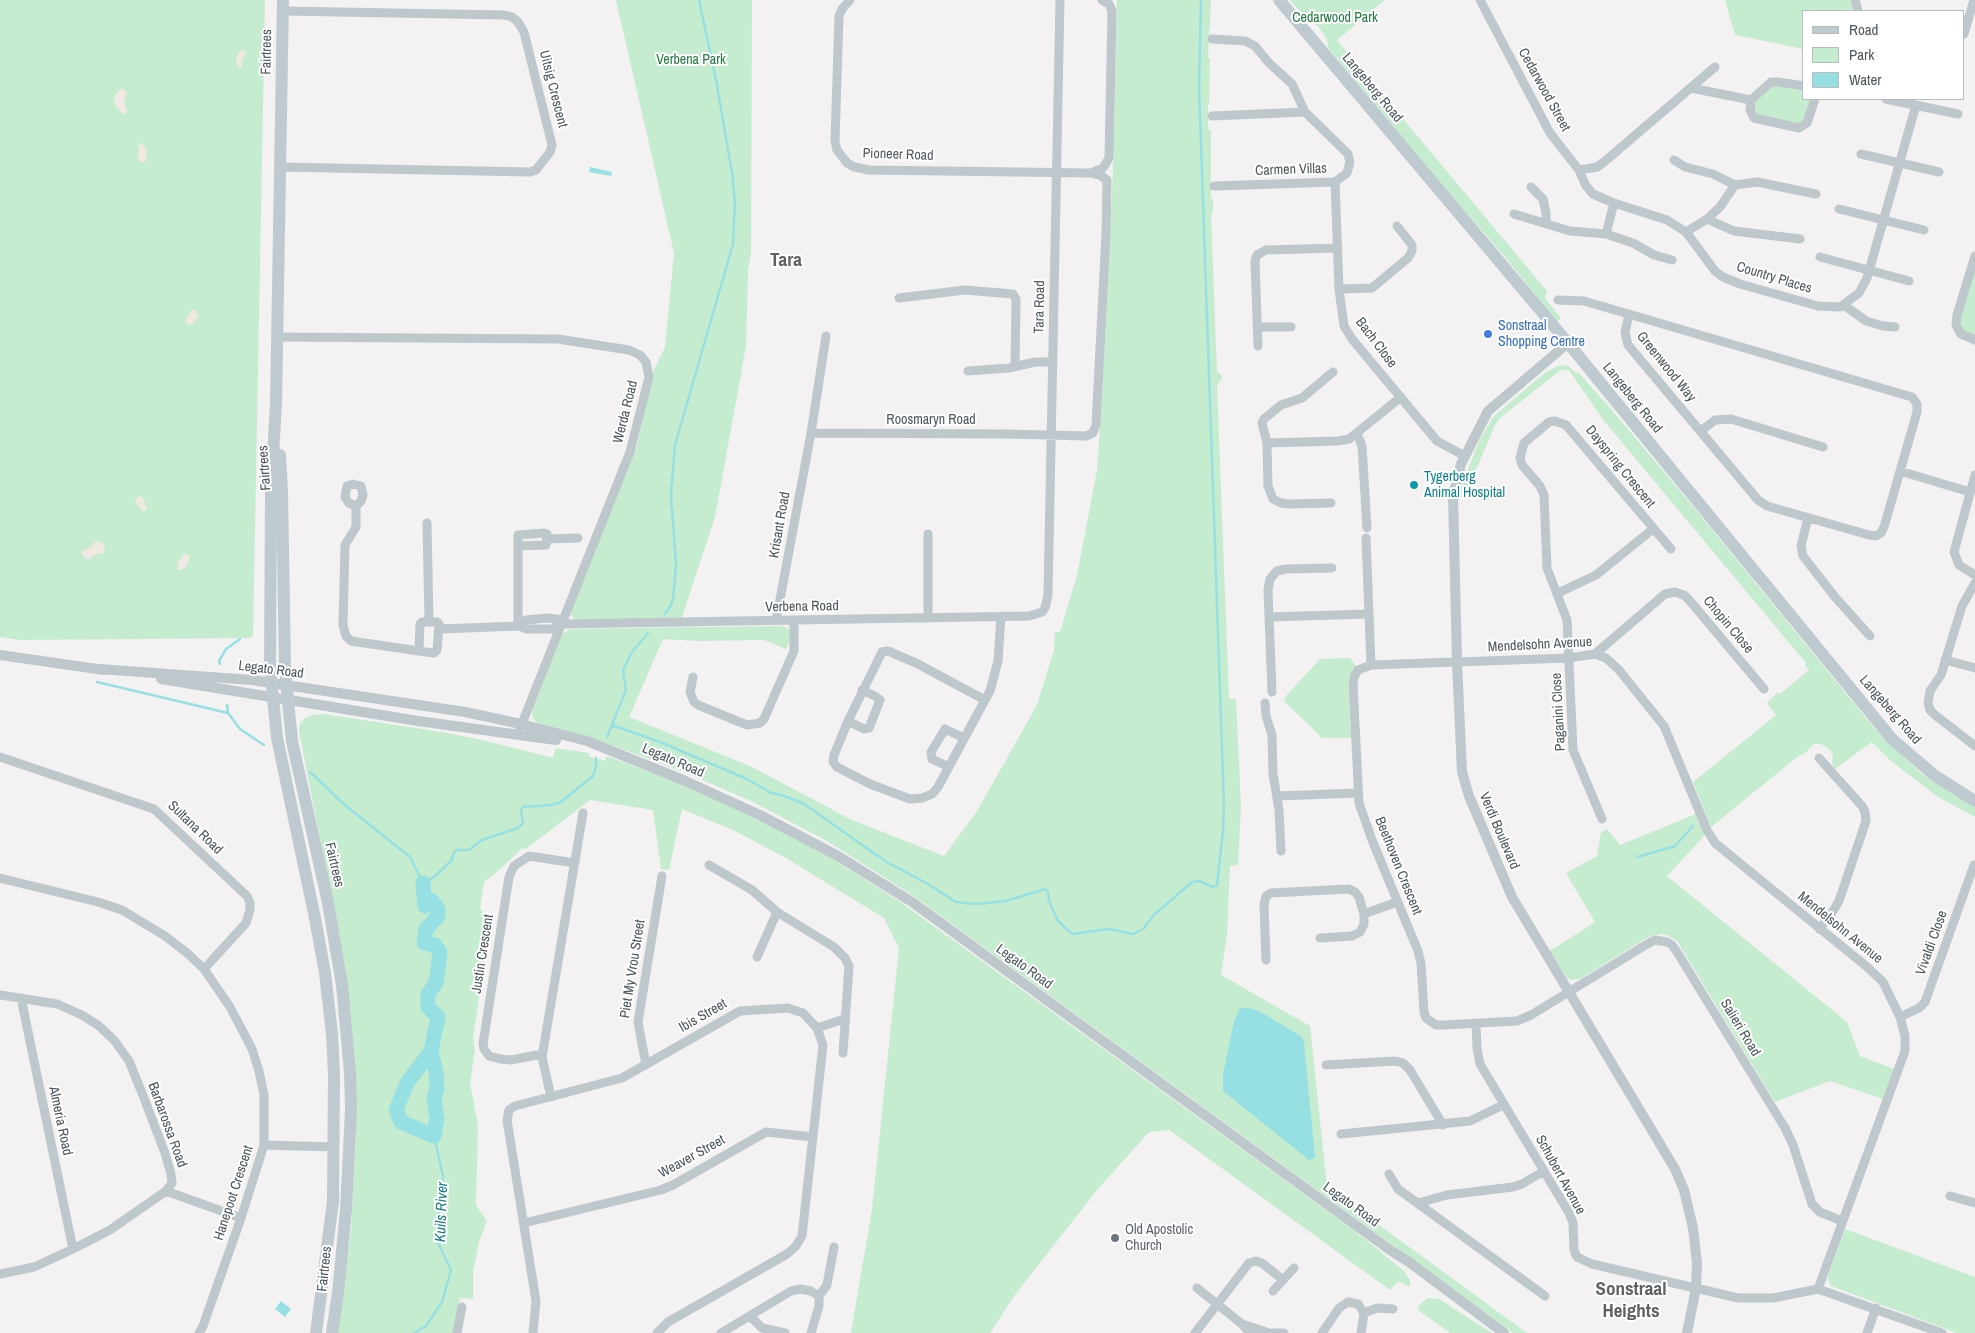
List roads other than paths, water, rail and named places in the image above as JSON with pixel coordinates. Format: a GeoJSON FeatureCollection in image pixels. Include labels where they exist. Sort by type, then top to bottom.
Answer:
{"type":"FeatureCollection","features":[{"type":"Feature","properties":{"kind":"main road","name":"Langeberg Road"},"geometry":{"type":"LineString","coordinates":[[1278,0],[1568,343],[1892,740],[1934,775],[1975,801]]}},
{"type":"Feature","properties":{"kind":"main road","name":"Fairtrees"},"geometry":{"type":"LineString","coordinates":[[283,5],[276,404],[271,490],[271,683],[277,738],[325,973],[334,1074],[333,1201],[316,1333]]}},
{"type":"Feature","properties":{"kind":"main road","name":"Fairtrees"},"geometry":{"type":"LineString","coordinates":[[276,404],[282,491],[286,685],[292,741],[328,903],[342,985],[350,1072],[351,1110],[346,1210],[332,1333]]}},
{"type":"Feature","properties":{"kind":"street","name":"Pioneer Road"},"geometry":{"type":"LineString","coordinates":[[850,0],[839,16],[835,141],[837,150],[847,163],[854,167],[868,170],[1091,173]]}},
{"type":"Feature","properties":{"kind":"street","name":"Tara Road"},"geometry":{"type":"LineString","coordinates":[[1042,612],[1046,608],[1048,595],[1060,0]]}},
{"type":"Feature","properties":{"kind":"street"},"geometry":{"type":"LineString","coordinates":[[1091,173],[1103,168],[1109,158],[1112,11],[1109,4],[1102,0]]}},
{"type":"Feature","properties":{"kind":"street","name":"Cedarwood Street"},"geometry":{"type":"LineString","coordinates":[[1480,0],[1550,133],[1579,170],[1586,186],[1598,197],[1614,203]]}},
{"type":"Feature","properties":{"kind":"street"},"geometry":{"type":"LineString","coordinates":[[1965,31],[1974,0]]}},
{"type":"Feature","properties":{"kind":"street","name":"Uitsig Crescent"},"geometry":{"type":"LineString","coordinates":[[280,167],[530,172],[536,170],[541,164],[551,150],[552,145],[524,32],[518,22],[512,18],[500,15],[283,5]]}},
{"type":"Feature","properties":{"kind":"street","name":"Carmen Villas"},"geometry":{"type":"LineString","coordinates":[[1212,39],[1245,41],[1255,46],[1269,63],[1292,84],[1305,112],[1350,158],[1350,167],[1347,173],[1335,182],[1214,186]]}},
{"type":"Feature","properties":{"kind":"street"},"geometry":{"type":"LineString","coordinates":[[1579,170],[1600,165],[1715,67]]}},
{"type":"Feature","properties":{"kind":"street"},"geometry":{"type":"LineString","coordinates":[[1802,86],[1770,82],[1751,100],[1750,110],[1754,118],[1799,128],[1807,123],[1815,100]]}},
{"type":"Feature","properties":{"kind":"street"},"geometry":{"type":"LineString","coordinates":[[1691,88],[1751,100]]}},
{"type":"Feature","properties":{"kind":"street"},"geometry":{"type":"LineString","coordinates":[[1891,100],[1958,114]]}},
{"type":"Feature","properties":{"kind":"street"},"geometry":{"type":"LineString","coordinates":[[1895,327],[1866,321],[1844,305],[1859,293],[1869,270],[1916,105]]}},
{"type":"Feature","properties":{"kind":"street"},"geometry":{"type":"LineString","coordinates":[[1212,116],[1305,112]]}},
{"type":"Feature","properties":{"kind":"street"},"geometry":{"type":"LineString","coordinates":[[1861,154],[1940,172]]}},
{"type":"Feature","properties":{"kind":"street"},"geometry":{"type":"LineString","coordinates":[[1674,160],[1685,167],[1716,176],[1735,185],[1757,182],[1816,194]]}},
{"type":"Feature","properties":{"kind":"street","name":"Roosmaryn Road"},"geometry":{"type":"LineString","coordinates":[[810,433],[1086,436],[1093,433],[1096,425],[1108,184],[1107,180],[1100,175],[1091,173]]}},
{"type":"Feature","properties":{"kind":"street","name":"Bach Close"},"geometry":{"type":"LineString","coordinates":[[1335,182],[1342,321],[1347,330],[1437,440],[1465,456]]}},
{"type":"Feature","properties":{"kind":"street"},"geometry":{"type":"LineString","coordinates":[[1606,234],[1614,203],[1666,220],[1686,232],[1707,219],[1725,202],[1735,185]]}},
{"type":"Feature","properties":{"kind":"street"},"geometry":{"type":"LineString","coordinates":[[1531,187],[1543,199],[1546,223]]}},
{"type":"Feature","properties":{"kind":"street"},"geometry":{"type":"LineString","coordinates":[[1839,209],[1924,230]]}},
{"type":"Feature","properties":{"kind":"street"},"geometry":{"type":"LineString","coordinates":[[1514,214],[1581,233],[1606,234],[1633,243],[1654,255],[1672,260]]}},
{"type":"Feature","properties":{"kind":"street"},"geometry":{"type":"LineString","coordinates":[[1707,219],[1740,233],[1800,239]]}},
{"type":"Feature","properties":{"kind":"street"},"geometry":{"type":"LineString","coordinates":[[1339,289],[1372,288],[1408,258],[1412,251],[1412,245],[1397,226]]}},
{"type":"Feature","properties":{"kind":"street","name":"Country Places"},"geometry":{"type":"LineString","coordinates":[[1686,232],[1715,271],[1730,280],[1818,306],[1834,307],[1844,305]]}},
{"type":"Feature","properties":{"kind":"street"},"geometry":{"type":"LineString","coordinates":[[1258,346],[1255,262],[1260,253],[1266,250],[1338,248]]}},
{"type":"Feature","properties":{"kind":"street"},"geometry":{"type":"LineString","coordinates":[[1975,256],[1956,321],[1959,332],[1975,340]]}},
{"type":"Feature","properties":{"kind":"street"},"geometry":{"type":"LineString","coordinates":[[1820,257],[1909,281]]}},
{"type":"Feature","properties":{"kind":"street"},"geometry":{"type":"LineString","coordinates":[[899,298],[965,290],[1014,294],[1016,299],[1015,367]]}},
{"type":"Feature","properties":{"kind":"street"},"geometry":{"type":"LineString","coordinates":[[1558,300],[1578,300],[1629,314]]}},
{"type":"Feature","properties":{"kind":"street","name":"Greenwood Way"},"geometry":{"type":"LineString","coordinates":[[1629,314],[1912,397],[1918,408],[1884,527],[1881,533],[1876,536],[1767,506],[1758,500],[1701,431],[1628,345],[1624,333],[1629,314]]}},
{"type":"Feature","properties":{"kind":"street"},"geometry":{"type":"LineString","coordinates":[[1258,328],[1291,327]]}},
{"type":"Feature","properties":{"kind":"street","name":"Krisant Road"},"geometry":{"type":"LineString","coordinates":[[776,621],[826,336]]}},
{"type":"Feature","properties":{"kind":"street","name":"Werda Road"},"geometry":{"type":"LineString","coordinates":[[277,337],[558,339],[629,350],[643,358],[648,366],[649,377],[630,452],[520,729]]}},
{"type":"Feature","properties":{"kind":"street","name":"Verdi Boulevard"},"geometry":{"type":"LineString","coordinates":[[1568,343],[1488,411],[1458,474],[1452,509],[1462,772],[1464,785],[1512,897],[1675,1169],[1684,1190],[1693,1228],[1697,1263],[1696,1288],[1689,1331]]}},
{"type":"Feature","properties":{"kind":"street"},"geometry":{"type":"LineString","coordinates":[[968,371],[1015,367],[1035,362],[1052,362]]}},
{"type":"Feature","properties":{"kind":"street"},"geometry":{"type":"LineString","coordinates":[[1331,503],[1288,504],[1273,499],[1268,486],[1267,443],[1262,424],[1264,419],[1282,405],[1302,398],[1333,372]]}},
{"type":"Feature","properties":{"kind":"street"},"geometry":{"type":"LineString","coordinates":[[1267,443],[1345,440],[1357,434],[1401,397]]}},
{"type":"Feature","properties":{"kind":"street"},"geometry":{"type":"LineString","coordinates":[[1701,431],[1716,420],[1731,419],[1823,447]]}},
{"type":"Feature","properties":{"kind":"street","name":"Dayspring Crescent"},"geometry":{"type":"LineString","coordinates":[[1569,658],[1567,620],[1547,568],[1544,495],[1540,486],[1522,465],[1520,458],[1524,443],[1549,422],[1560,422],[1572,431],[1671,549]]}},
{"type":"Feature","properties":{"kind":"street"},"geometry":{"type":"LineString","coordinates":[[1357,434],[1362,446],[1366,528]]}},
{"type":"Feature","properties":{"kind":"street"},"geometry":{"type":"LineString","coordinates":[[1900,471],[1970,492]]}},
{"type":"Feature","properties":{"kind":"street"},"geometry":{"type":"LineString","coordinates":[[1975,475],[1954,552],[1959,565],[1975,575]]}},
{"type":"Feature","properties":{"kind":"street"},"geometry":{"type":"LineString","coordinates":[[356,506],[356,527],[345,545],[343,625],[346,636],[351,641],[419,651],[436,652],[438,623],[420,624],[419,651]]}},
{"type":"Feature","properties":{"kind":"street"},"geometry":{"type":"LineString","coordinates":[[1808,518],[1801,546],[1803,556],[1835,597],[1870,636]]}},
{"type":"Feature","properties":{"kind":"street"},"geometry":{"type":"LineString","coordinates":[[427,523],[429,622]]}},
{"type":"Feature","properties":{"kind":"street","name":"Dayspring Crescent"},"geometry":{"type":"LineString","coordinates":[[1558,593],[1596,574],[1653,529]]}},
{"type":"Feature","properties":{"kind":"street"},"geometry":{"type":"LineString","coordinates":[[519,626],[519,534],[546,533],[547,540],[578,538]]}},
{"type":"Feature","properties":{"kind":"street"},"geometry":{"type":"LineString","coordinates":[[928,534],[928,618]]}},
{"type":"Feature","properties":{"kind":"street"},"geometry":{"type":"LineString","coordinates":[[1366,538],[1371,665],[1457,662]]}},
{"type":"Feature","properties":{"kind":"street"},"geometry":{"type":"LineString","coordinates":[[1272,692],[1269,583],[1274,574],[1286,570],[1332,568]]}},
{"type":"Feature","properties":{"kind":"street"},"geometry":{"type":"LineString","coordinates":[[1975,583],[1962,606],[1941,675],[1928,696],[1929,707],[1935,715],[1975,746]]}},
{"type":"Feature","properties":{"kind":"street","name":"Chopin Close"},"geometry":{"type":"LineString","coordinates":[[1595,654],[1665,594],[1676,592],[1690,601],[1764,690]]}},
{"type":"Feature","properties":{"kind":"street","name":"Verbena Road"},"geometry":{"type":"LineString","coordinates":[[439,629],[519,626],[526,629],[552,629],[562,624],[1029,616],[1042,612]]}},
{"type":"Feature","properties":{"kind":"street"},"geometry":{"type":"LineString","coordinates":[[1269,617],[1369,614]]}},
{"type":"Feature","properties":{"kind":"street"},"geometry":{"type":"LineString","coordinates":[[985,700],[916,663],[888,651],[879,654],[848,721],[833,762],[837,768],[870,784],[910,799],[922,798],[932,794],[938,787],[985,700],[994,677],[998,661],[1001,616]]}},
{"type":"Feature","properties":{"kind":"street"},"geometry":{"type":"LineString","coordinates":[[693,678],[690,692],[694,702],[698,705],[747,725],[760,723],[764,719],[794,651],[794,621]]}},
{"type":"Feature","properties":{"kind":"street"},"geometry":{"type":"LineString","coordinates":[[1612,639],[1609,649],[1612,662]]}},
{"type":"Feature","properties":{"kind":"street","name":"Mendelsohn Avenue"},"geometry":{"type":"LineString","coordinates":[[1457,662],[1569,658],[1595,654],[1612,662],[1664,726],[1702,819],[1715,843],[1880,979],[1887,988],[1900,1018],[1906,1040],[1903,1058],[1818,1288]]}},
{"type":"Feature","properties":{"kind":"street","name":"Legato Road"},"geometry":{"type":"LineString","coordinates":[[0,655],[99,669],[418,721],[520,729],[587,741],[683,780],[760,815],[838,856],[912,902],[1390,1250],[1404,1258],[1504,1333]]}},
{"type":"Feature","properties":{"kind":"street","name":"Paganini Close"},"geometry":{"type":"LineString","coordinates":[[1569,658],[1573,750],[1602,820]]}},
{"type":"Feature","properties":{"kind":"street"},"geometry":{"type":"LineString","coordinates":[[1945,660],[1975,668]]}},
{"type":"Feature","properties":{"kind":"street","name":"Beethoven Crescent"},"geometry":{"type":"LineString","coordinates":[[1371,665],[1358,670],[1353,680],[1358,792],[1361,808],[1372,840],[1419,956],[1426,1018],[1436,1025],[1476,1025],[1524,1019],[1569,991]]}},
{"type":"Feature","properties":{"kind":"street","name":"Legato Road"},"geometry":{"type":"LineString","coordinates":[[99,669],[286,685],[464,712],[520,729]]}},
{"type":"Feature","properties":{"kind":"street"},"geometry":{"type":"LineString","coordinates":[[848,721],[864,730],[869,728],[880,700],[862,690]]}},
{"type":"Feature","properties":{"kind":"street"},"geometry":{"type":"LineString","coordinates":[[1265,703],[1266,716],[1272,735],[1273,774],[1282,851]]}},
{"type":"Feature","properties":{"kind":"street"},"geometry":{"type":"LineString","coordinates":[[949,767],[932,759],[931,752],[945,730],[964,738]]}},
{"type":"Feature","properties":{"kind":"street","name":"Sultana Road"},"geometry":{"type":"LineString","coordinates":[[0,757],[154,808],[247,896],[250,903],[250,916],[246,923],[204,969]]}},
{"type":"Feature","properties":{"kind":"street"},"geometry":{"type":"LineString","coordinates":[[1819,758],[1862,806],[1866,821],[1838,901],[1820,929]]}},
{"type":"Feature","properties":{"kind":"street"},"geometry":{"type":"LineString","coordinates":[[1277,796],[1358,792]]}},
{"type":"Feature","properties":{"kind":"street"},"geometry":{"type":"LineString","coordinates":[[551,1097],[544,1074],[542,1057],[583,813]]}},
{"type":"Feature","properties":{"kind":"street","name":"Justin Crescent"},"geometry":{"type":"LineString","coordinates":[[542,1057],[537,1055],[511,1060],[500,1059],[489,1056],[483,1044],[509,877],[514,866],[529,856],[575,863]]}},
{"type":"Feature","properties":{"kind":"street","name":"Vivaldi Close"},"geometry":{"type":"LineString","coordinates":[[1900,1018],[1919,1008],[1925,1002],[1974,864]]}},
{"type":"Feature","properties":{"kind":"street"},"geometry":{"type":"LineString","coordinates":[[709,865],[752,890],[777,912],[834,947],[845,958],[848,966],[843,1053]]}},
{"type":"Feature","properties":{"kind":"street","name":"Piet My Vrou Street"},"geometry":{"type":"LineString","coordinates":[[646,1065],[638,1022],[662,876]]}},
{"type":"Feature","properties":{"kind":"street","name":"Hanepoot Crescent"},"geometry":{"type":"LineString","coordinates":[[0,878],[98,902],[122,910],[165,936],[204,969],[230,1007],[252,1049],[264,1095],[264,1145],[241,1218],[199,1333]]}},
{"type":"Feature","properties":{"kind":"street"},"geometry":{"type":"LineString","coordinates":[[1266,960],[1264,905],[1266,896],[1269,894],[1349,889],[1359,897],[1364,914],[1362,929],[1356,935],[1320,938]]}},
{"type":"Feature","properties":{"kind":"street"},"geometry":{"type":"LineString","coordinates":[[1364,914],[1397,902]]}},
{"type":"Feature","properties":{"kind":"street"},"geometry":{"type":"LineString","coordinates":[[757,957],[777,912]]}},
{"type":"Feature","properties":{"kind":"street","name":"Salieri Road"},"geometry":{"type":"LineString","coordinates":[[1569,991],[1649,943],[1660,940],[1672,945],[1785,1128],[1793,1145],[1812,1204],[1820,1212],[1842,1221]]}},
{"type":"Feature","properties":{"kind":"street","name":"Barbarossa Road"},"geometry":{"type":"LineString","coordinates":[[0,995],[57,1004],[82,1015],[98,1026],[123,1051],[139,1085],[165,1153],[172,1180],[171,1186],[166,1191]]}},
{"type":"Feature","properties":{"kind":"street","name":"Almeria Road"},"geometry":{"type":"LineString","coordinates":[[20,998],[73,1250]]}},
{"type":"Feature","properties":{"kind":"street","name":"Ibis Street"},"geometry":{"type":"LineString","coordinates":[[533,1333],[536,1302],[507,1113],[515,1106],[622,1078],[740,1011],[788,1008],[803,1013],[817,1028]]}},
{"type":"Feature","properties":{"kind":"street"},"geometry":{"type":"LineString","coordinates":[[657,1333],[668,1322],[787,1254],[796,1246],[803,1231],[823,1045],[817,1028],[844,1019]]}},
{"type":"Feature","properties":{"kind":"street","name":"Schubert Avenue"},"geometry":{"type":"LineString","coordinates":[[1476,1025],[1480,1064],[1573,1223],[1574,1250],[1577,1257],[1592,1264],[1696,1288]]}},
{"type":"Feature","properties":{"kind":"street"},"geometry":{"type":"LineString","coordinates":[[1326,1065],[1395,1061],[1403,1063],[1410,1070],[1443,1125]]}},
{"type":"Feature","properties":{"kind":"street"},"geometry":{"type":"LineString","coordinates":[[1340,1134],[1443,1125],[1475,1120],[1503,1105]]}},
{"type":"Feature","properties":{"kind":"street","name":"Weaver Street"},"geometry":{"type":"LineString","coordinates":[[524,1223],[661,1190],[766,1132],[813,1137]]}},
{"type":"Feature","properties":{"kind":"street"},"geometry":{"type":"LineString","coordinates":[[264,1145],[334,1147]]}},
{"type":"Feature","properties":{"kind":"street"},"geometry":{"type":"LineString","coordinates":[[1418,1203],[1447,1195],[1514,1187],[1544,1171]]}},
{"type":"Feature","properties":{"kind":"street"},"geometry":{"type":"LineString","coordinates":[[1389,1174],[1398,1189],[1545,1296]]}},
{"type":"Feature","properties":{"kind":"street"},"geometry":{"type":"LineString","coordinates":[[0,1274],[34,1267],[73,1250],[110,1230],[166,1191],[241,1218]]}},
{"type":"Feature","properties":{"kind":"street"},"geometry":{"type":"LineString","coordinates":[[1950,1196],[1975,1203]]}},
{"type":"Feature","properties":{"kind":"street"},"geometry":{"type":"LineString","coordinates":[[812,1333],[819,1306],[819,1296],[827,1285],[834,1247]]}},
{"type":"Feature","properties":{"kind":"street"},"geometry":{"type":"LineString","coordinates":[[1195,1333],[1250,1263],[1262,1263],[1283,1280]]}},
{"type":"Feature","properties":{"kind":"street"},"geometry":{"type":"LineString","coordinates":[[1273,1291],[1294,1268]]}},
{"type":"Feature","properties":{"kind":"street"},"geometry":{"type":"LineString","coordinates":[[1196,1288],[1218,1304],[1250,1333]]}},
{"type":"Feature","properties":{"kind":"street"},"geometry":{"type":"LineString","coordinates":[[1696,1288],[1750,1299],[1782,1297],[1818,1288],[1942,1333]]}},
{"type":"Feature","properties":{"kind":"street"},"geometry":{"type":"LineString","coordinates":[[721,1333],[796,1289],[811,1291],[819,1296]]}},
{"type":"Feature","properties":{"kind":"street"},"geometry":{"type":"LineString","coordinates":[[1322,1333],[1344,1304],[1348,1302],[1358,1304],[1364,1313],[1361,1333]]}},
{"type":"Feature","properties":{"kind":"street"},"geometry":{"type":"LineString","coordinates":[[457,1333],[462,1307]]}},
{"type":"Feature","properties":{"kind":"street"},"geometry":{"type":"LineString","coordinates":[[1364,1313],[1376,1308],[1393,1309]]}},
{"type":"Feature","properties":{"kind":"street"},"geometry":{"type":"LineString","coordinates":[[1867,1333],[1876,1308]]}},
{"type":"Feature","properties":{"kind":"street"},"geometry":{"type":"LineString","coordinates":[[750,1316],[762,1328],[785,1333]]}},
{"type":"Feature","properties":{"kind":"street"},"geometry":{"type":"LineString","coordinates":[[1242,1324],[1270,1333],[1284,1333]]}},
{"type":"Feature","properties":{"kind":"water"},"geometry":{"type":"Polygon","coordinates":[[[590,167],[612,172],[611,176],[589,172],[590,167]]]}},
{"type":"Feature","properties":{"kind":"water"},"geometry":{"type":"Polygon","coordinates":[[[1240,1008],[1259,1011],[1302,1037],[1315,1158],[1309,1160],[1223,1091],[1223,1075],[1234,1021],[1240,1008]]]}},
{"type":"Feature","properties":{"kind":"water"},"geometry":{"type":"Polygon","coordinates":[[[281,1301],[291,1309],[285,1317],[275,1309],[281,1301]]]}},
{"type":"Feature","properties":{"kind":"waterway"},"geometry":{"type":"LineString","coordinates":[[665,614],[673,599],[676,565],[671,495],[675,445],[733,244],[735,202],[732,173],[716,80],[699,0]]}},
{"type":"Feature","properties":{"kind":"waterway"},"geometry":{"type":"LineString","coordinates":[[611,727],[615,726],[660,742],[747,779],[771,793],[782,795],[804,804],[885,861],[928,884],[956,902],[976,904],[1006,901],[1045,889],[1048,892],[1049,901],[1058,921],[1072,934],[1109,929],[1133,934],[1143,929],[1154,915],[1192,882],[1199,881],[1213,887],[1217,885],[1224,806],[1199,87],[1201,0]]}},
{"type":"Feature","properties":{"kind":"waterway"},"geometry":{"type":"LineString","coordinates":[[607,737],[626,690],[623,670],[632,652],[648,633]]}},
{"type":"Feature","properties":{"kind":"waterway"},"geometry":{"type":"LineString","coordinates":[[220,664],[219,661],[226,649],[240,639]]}},
{"type":"Feature","properties":{"kind":"waterway"},"geometry":{"type":"LineString","coordinates":[[97,682],[228,713],[240,729],[264,745]]}},
{"type":"Feature","properties":{"kind":"waterway"},"geometry":{"type":"LineString","coordinates":[[227,705],[228,713]]}},
{"type":"Feature","properties":{"kind":"waterway"},"geometry":{"type":"LineString","coordinates":[[310,772],[346,806],[410,857],[423,883],[434,877],[452,860],[453,854],[457,850],[469,850],[482,840],[518,828],[523,823],[521,810],[523,807],[552,805],[561,802],[593,776],[596,758]]}},
{"type":"Feature","properties":{"kind":"waterway"},"geometry":{"type":"LineString","coordinates":[[1637,857],[1675,846],[1693,826]]}},
{"type":"Feature","properties":{"kind":"waterway","name":"Kuils River"},"geometry":{"type":"LineString","coordinates":[[423,883],[425,906],[432,901],[438,909],[438,916],[426,929],[424,943],[435,945],[440,952],[436,983],[428,994],[428,1007],[438,1017],[431,1051],[407,1083],[396,1110],[401,1122],[434,1136],[437,1118],[434,1099],[437,1088],[436,1072],[431,1051]]}},
{"type":"Feature","properties":{"kind":"waterway","name":"Kuils River"},"geometry":{"type":"LineString","coordinates":[[414,1333],[426,1326],[442,1302],[451,1270],[438,1243],[443,1176],[434,1136]]}},
{"type":"Feature","properties":{"kind":"place","name":"Sonstraal Shopping Centre"},"geometry":{"type":"Point","coordinates":[1488,334]}},
{"type":"Feature","properties":{"kind":"place","name":"Tygerberg Animal Hospital"},"geometry":{"type":"Point","coordinates":[1414,485]}},
{"type":"Feature","properties":{"kind":"place","name":"Old Apostolic Church"},"geometry":{"type":"Point","coordinates":[1115,1238]}},
{"type":"Feature","properties":{"kind":"district","name":"Tara"},"geometry":{"type":"Point","coordinates":[786,261]}},
{"type":"Feature","properties":{"kind":"district","name":"Sonstraal Heights"},"geometry":{"type":"Point","coordinates":[1631,1301]}},
{"type":"Feature","properties":{"kind":"park label","name":"Cedarwood Park"},"geometry":{"type":"Point","coordinates":[1335,18]}},
{"type":"Feature","properties":{"kind":"park label","name":"Verbena Park"},"geometry":{"type":"Point","coordinates":[691,60]}}]}
